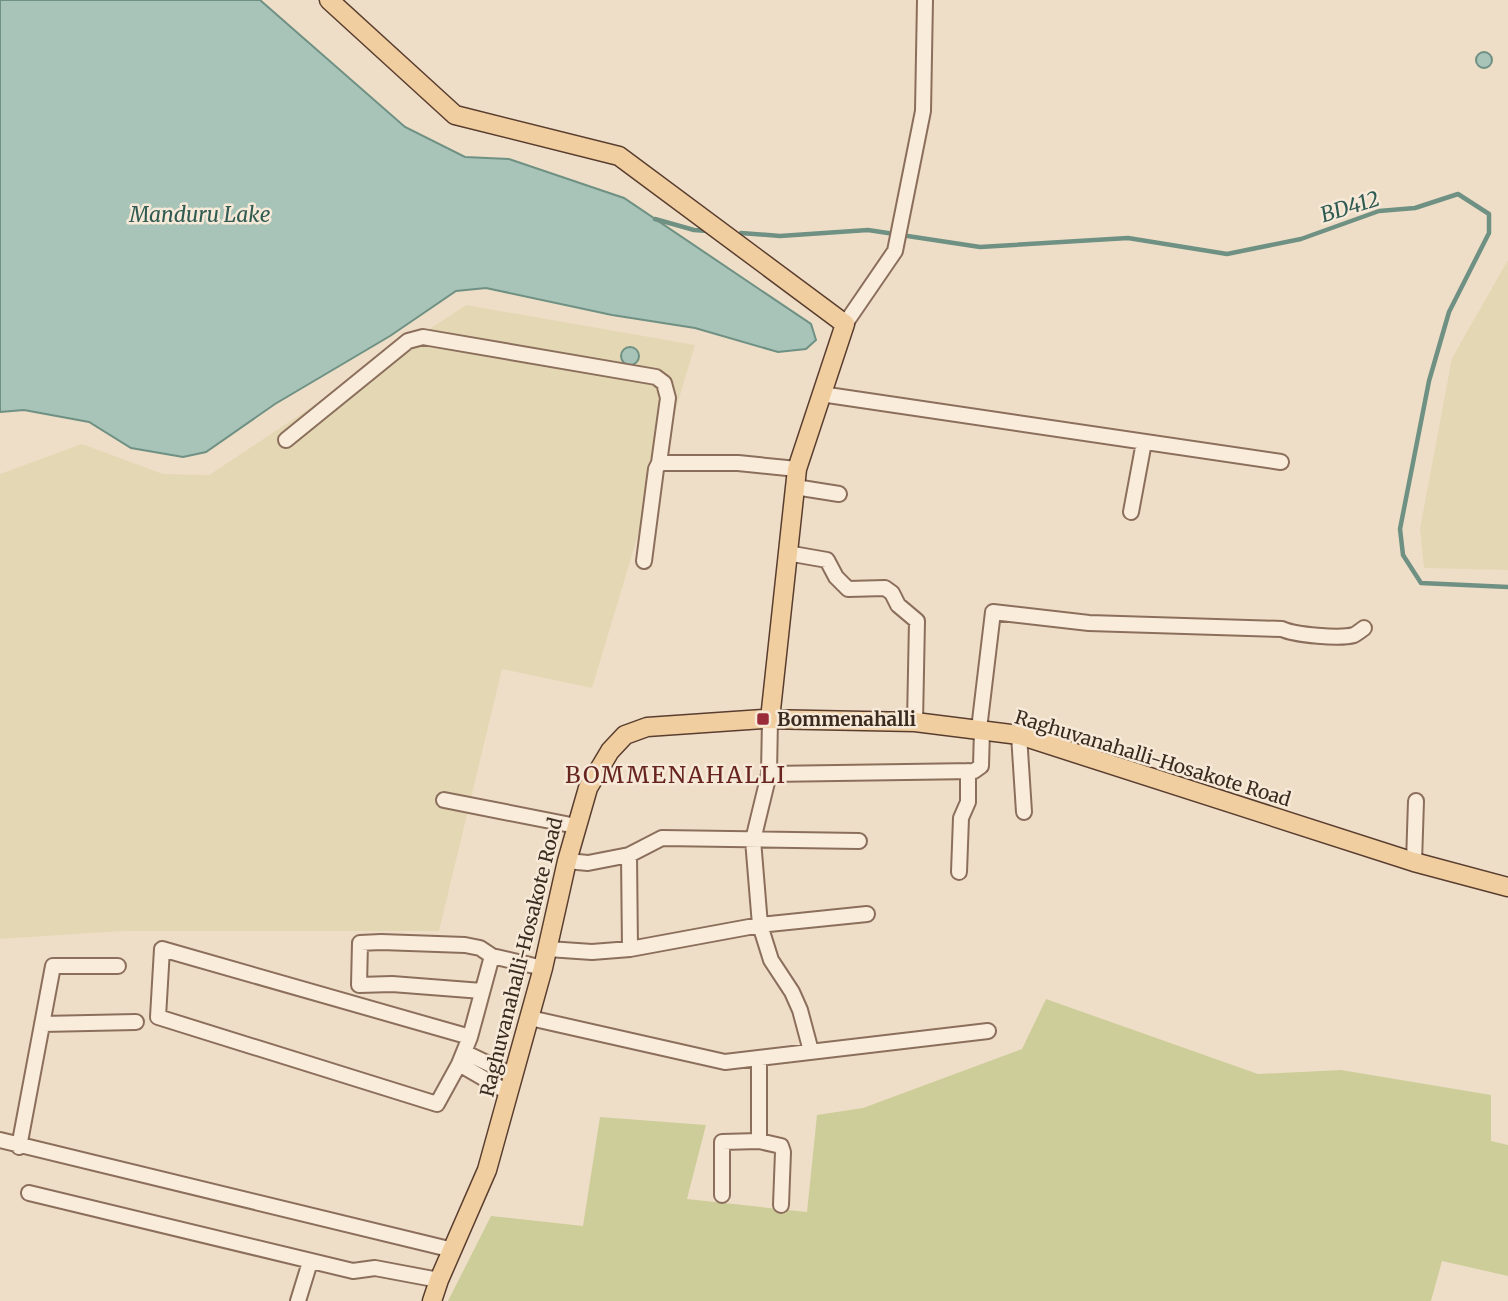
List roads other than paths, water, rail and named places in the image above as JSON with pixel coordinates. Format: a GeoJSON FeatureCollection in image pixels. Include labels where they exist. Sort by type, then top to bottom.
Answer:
{"type":"FeatureCollection","features":[{"type":"Feature","properties":{"kind":"main road"},"geometry":{"type":"LineString","coordinates":[[329,0],[455,115],[620,156],[845,324],[796,478],[770,719]]}},
{"type":"Feature","properties":{"kind":"main road","name":"Raghuvanahalli-Hosakote Road"},"geometry":{"type":"LineString","coordinates":[[432,1301],[487,1170],[530,1018],[567,861],[588,788],[610,751],[625,735],[647,727],[770,719],[915,722],[1019,735],[1413,862],[1508,887]]}},
{"type":"Feature","properties":{"kind":"street"},"geometry":{"type":"LineString","coordinates":[[845,324],[895,251],[923,111],[925,0]]}},
{"type":"Feature","properties":{"kind":"street"},"geometry":{"type":"LineString","coordinates":[[286,440],[408,341],[423,337],[656,377],[664,383],[668,398],[644,561]]}},
{"type":"Feature","properties":{"kind":"street"},"geometry":{"type":"LineString","coordinates":[[821,394],[1281,462]]}},
{"type":"Feature","properties":{"kind":"street"},"geometry":{"type":"LineString","coordinates":[[1131,512],[1143,442]]}},
{"type":"Feature","properties":{"kind":"street"},"geometry":{"type":"LineString","coordinates":[[659,463],[738,463],[796,478],[839,494]]}},
{"type":"Feature","properties":{"kind":"street"},"geometry":{"type":"LineString","coordinates":[[790,553],[827,560],[836,577],[848,589],[885,588],[892,593],[898,605],[917,621],[915,722]]}},
{"type":"Feature","properties":{"kind":"street"},"geometry":{"type":"LineString","coordinates":[[768,774],[974,771],[981,766],[980,729],[993,612],[1090,624],[1282,629],[1293,635],[1307,636],[1355,635],[1364,628]]}},
{"type":"Feature","properties":{"kind":"street"},"geometry":{"type":"LineString","coordinates":[[770,719],[768,774],[753,839],[760,925],[771,960],[792,992],[800,1010],[811,1051]]}},
{"type":"Feature","properties":{"kind":"street"},"geometry":{"type":"LineString","coordinates":[[1019,735],[1024,812]]}},
{"type":"Feature","properties":{"kind":"street"},"geometry":{"type":"LineString","coordinates":[[959,872],[961,818],[968,802],[968,771]]}},
{"type":"Feature","properties":{"kind":"street"},"geometry":{"type":"LineString","coordinates":[[444,800],[576,826]]}},
{"type":"Feature","properties":{"kind":"street"},"geometry":{"type":"LineString","coordinates":[[1413,862],[1416,801]]}},
{"type":"Feature","properties":{"kind":"street"},"geometry":{"type":"LineString","coordinates":[[567,861],[588,863],[629,855],[662,838],[859,841]]}},
{"type":"Feature","properties":{"kind":"street"},"geometry":{"type":"LineString","coordinates":[[629,855],[630,949]]}},
{"type":"Feature","properties":{"kind":"street"},"geometry":{"type":"LineString","coordinates":[[548,949],[592,953],[630,949],[760,925],[867,914]]}},
{"type":"Feature","properties":{"kind":"street"},"geometry":{"type":"LineString","coordinates":[[482,991],[392,984],[359,985],[360,943],[465,945],[480,948],[492,956],[543,968]]}},
{"type":"Feature","properties":{"kind":"street"},"geometry":{"type":"LineString","coordinates":[[470,1037],[162,949],[158,1017],[437,1104],[470,1037],[492,956]]}},
{"type":"Feature","properties":{"kind":"street"},"geometry":{"type":"LineString","coordinates":[[19,1146],[53,967],[118,966]]}},
{"type":"Feature","properties":{"kind":"street"},"geometry":{"type":"LineString","coordinates":[[530,1018],[725,1062],[988,1031]]}},
{"type":"Feature","properties":{"kind":"street"},"geometry":{"type":"LineString","coordinates":[[42,1024],[136,1022]]}},
{"type":"Feature","properties":{"kind":"street"},"geometry":{"type":"LineString","coordinates":[[461,1058],[510,1084]]}},
{"type":"Feature","properties":{"kind":"street"},"geometry":{"type":"LineString","coordinates":[[759,1058],[759,1141]]}},
{"type":"Feature","properties":{"kind":"street"},"geometry":{"type":"LineString","coordinates":[[0,1140],[453,1250]]}},
{"type":"Feature","properties":{"kind":"street"},"geometry":{"type":"LineString","coordinates":[[722,1195],[722,1142],[759,1141],[781,1146],[781,1205]]}},
{"type":"Feature","properties":{"kind":"street"},"geometry":{"type":"LineString","coordinates":[[29,1193],[310,1262],[354,1271],[375,1268],[439,1280]]}},
{"type":"Feature","properties":{"kind":"street"},"geometry":{"type":"LineString","coordinates":[[298,1301],[310,1262]]}},
{"type":"Feature","properties":{"kind":"water","name":"Manduru Lake"},"geometry":{"type":"Polygon","coordinates":[[[0,0],[260,0],[405,127],[465,157],[509,159],[624,198],[811,324],[816,340],[806,349],[778,352],[695,328],[612,315],[486,288],[456,291],[390,336],[275,404],[206,452],[183,457],[131,448],[89,422],[24,410],[0,412],[0,0]]]}},
{"type":"Feature","properties":{"kind":"water"},"geometry":{"type":"Polygon","coordinates":[[[1481,52],[1487,52],[1492,60],[1490,66],[1481,68],[1476,63],[1476,57],[1481,52]]]}},
{"type":"Feature","properties":{"kind":"water"},"geometry":{"type":"Polygon","coordinates":[[[630,347],[636,350],[639,356],[636,362],[630,365],[624,362],[621,356],[624,350],[630,347]]]}},
{"type":"Feature","properties":{"kind":"waterway","name":"BD412"},"geometry":{"type":"LineString","coordinates":[[741,233],[780,236],[868,230],[980,247],[1128,238],[1227,254],[1301,239],[1379,211],[1415,208],[1458,194],[1489,214],[1489,233],[1449,312],[1429,381],[1400,529],[1403,555],[1421,583],[1508,587]]}},
{"type":"Feature","properties":{"kind":"waterway","name":"BD412"},"geometry":{"type":"LineString","coordinates":[[655,219],[694,230],[708,231]]}},
{"type":"Feature","properties":{"kind":"place","name":"Bommenahalli"},"geometry":{"type":"Point","coordinates":[763,719]}},
{"type":"Feature","properties":{"kind":"district","name":"BOMMENAHALLI"},"geometry":{"type":"Point","coordinates":[676,775]}}]}
